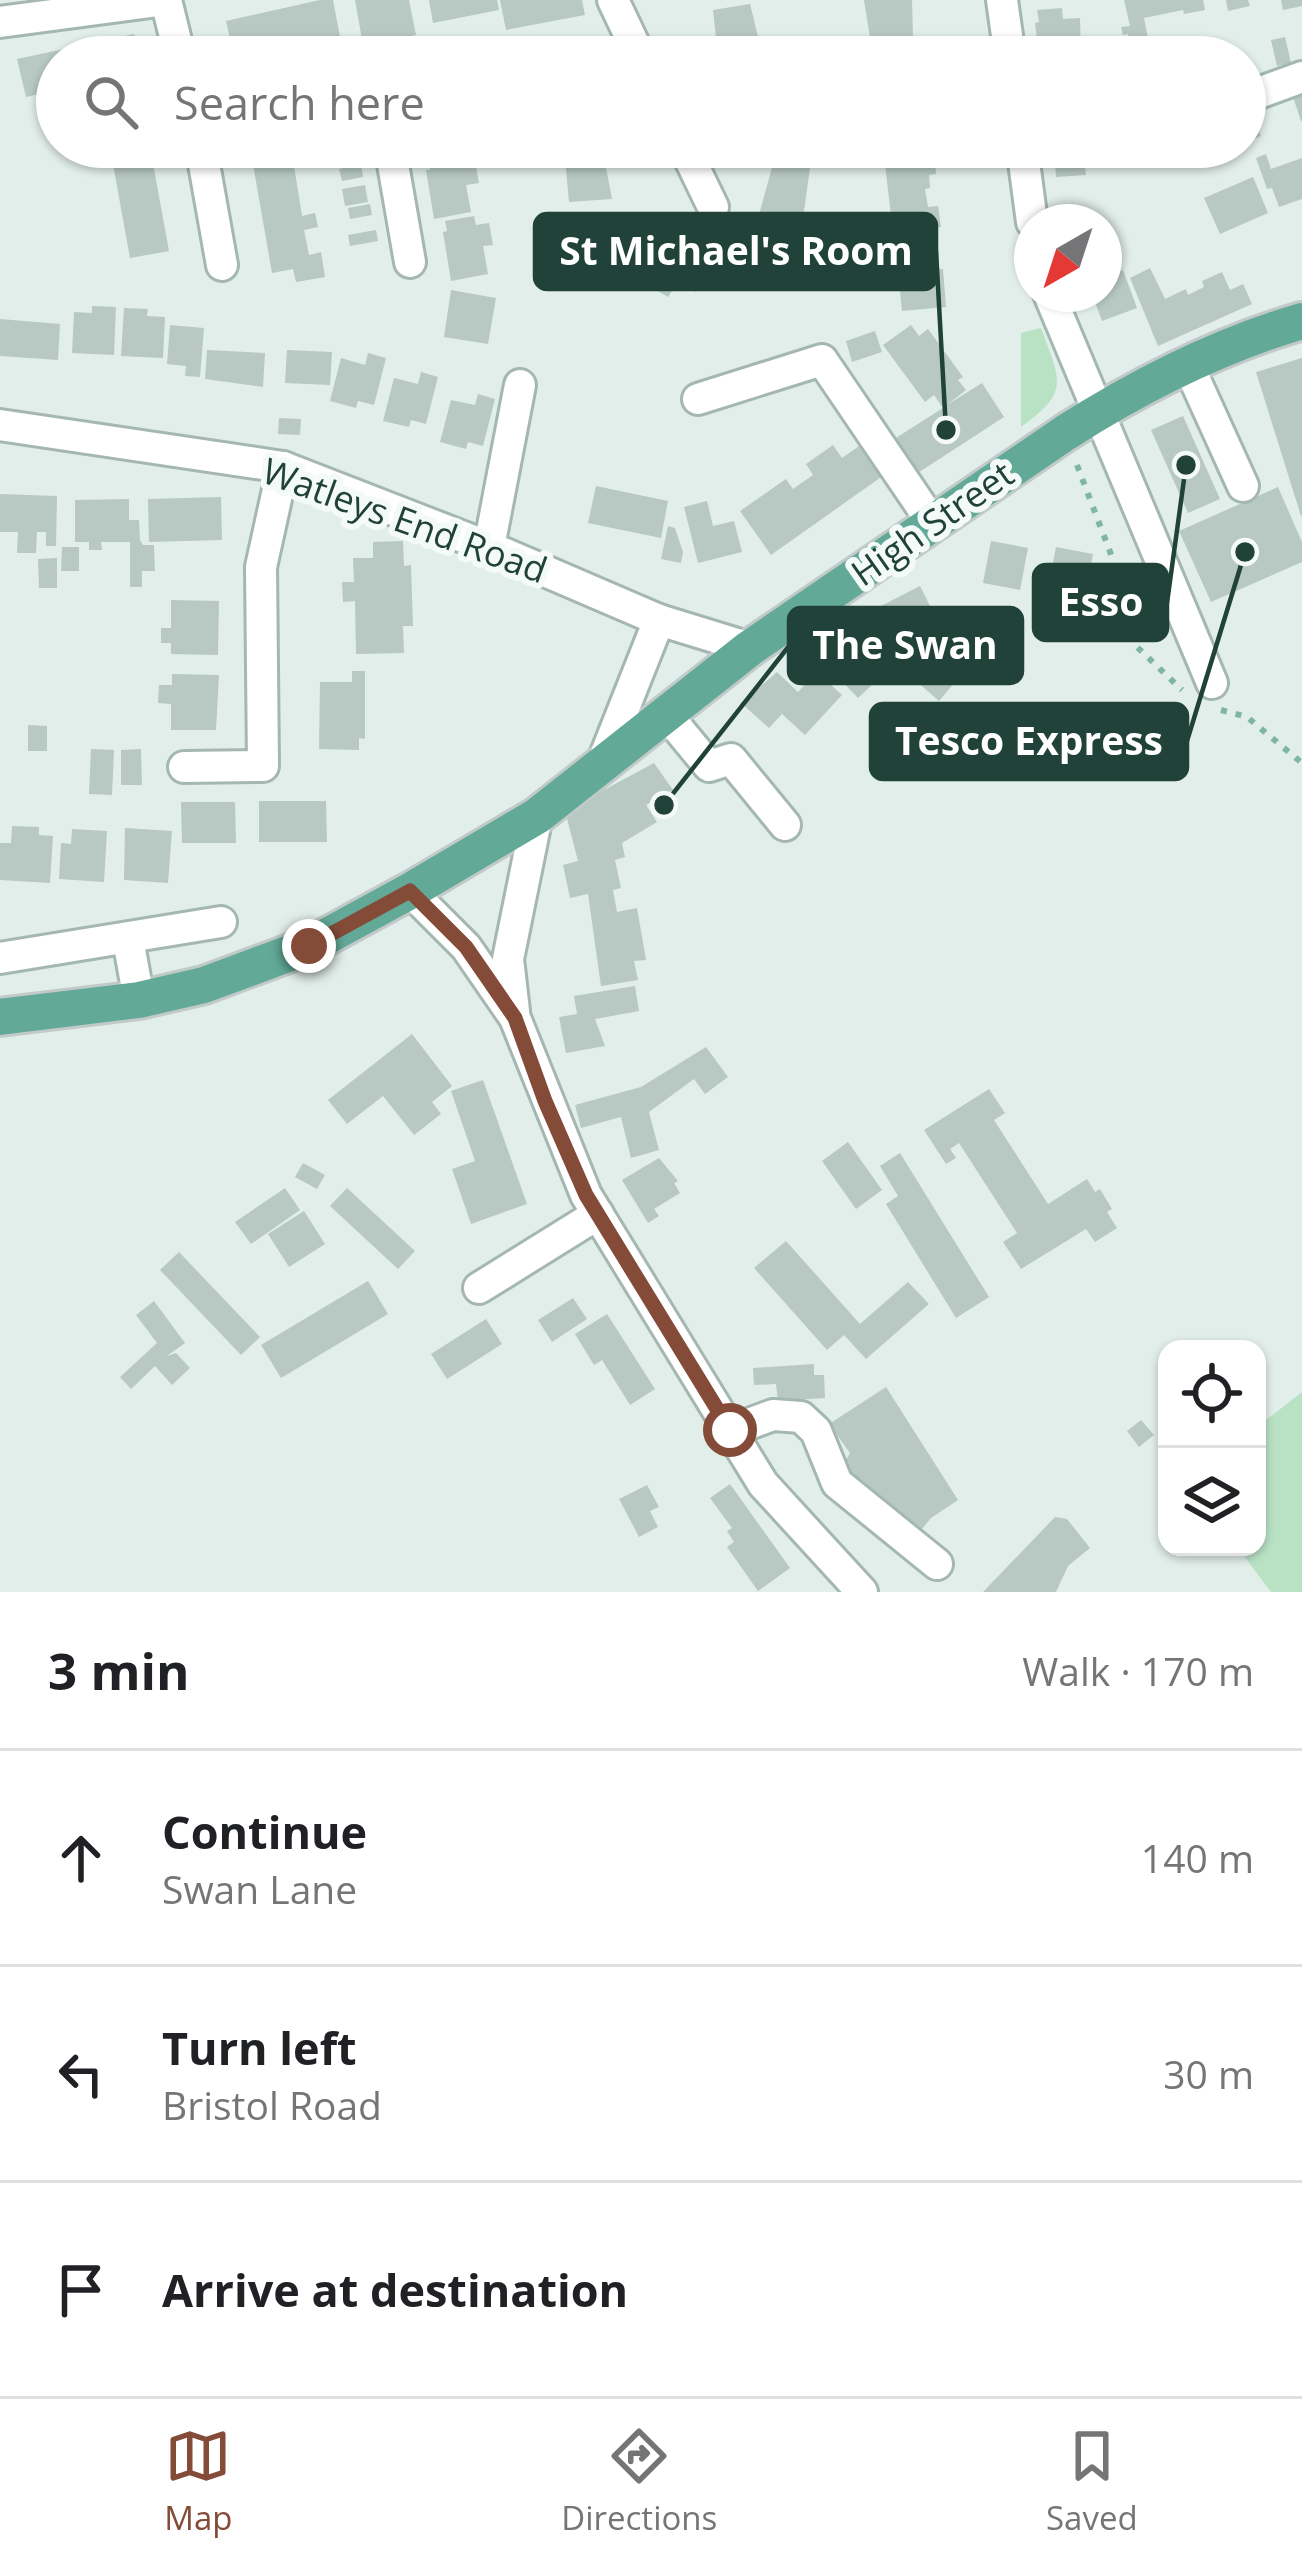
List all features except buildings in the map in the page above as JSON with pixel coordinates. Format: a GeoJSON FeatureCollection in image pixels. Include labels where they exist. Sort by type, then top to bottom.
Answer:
{"type":"FeatureCollection","features":[{"type":"Feature","properties":{"kind":"main road","name":"High Street"},"geometry":{"type":"LineString","coordinates":[[0,1017],[139,1000],[204,985],[309,946],[537,816],[750,648],[1098,412],[1256,334],[1302,321]]}},
{"type":"Feature","properties":{"kind":"street"},"geometry":{"type":"LineString","coordinates":[[14,13],[166,0],[175,36]]}},
{"type":"Feature","properties":{"kind":"street"},"geometry":{"type":"LineString","coordinates":[[613,0],[630,36]]}},
{"type":"Feature","properties":{"kind":"street"},"geometry":{"type":"LineString","coordinates":[[1002,0],[1007,36]]}},
{"type":"Feature","properties":{"kind":"street"},"geometry":{"type":"LineString","coordinates":[[1266,90],[1302,77]]}},
{"type":"Feature","properties":{"kind":"street"},"geometry":{"type":"LineString","coordinates":[[205,168],[223,265]]}},
{"type":"Feature","properties":{"kind":"street"},"geometry":{"type":"LineString","coordinates":[[376,168],[386,232]]}},
{"type":"Feature","properties":{"kind":"street"},"geometry":{"type":"LineString","coordinates":[[394,168],[410,262]]}},
{"type":"Feature","properties":{"kind":"street"},"geometry":{"type":"LineString","coordinates":[[694,168],[713,207]]}},
{"type":"Feature","properties":{"kind":"street"},"geometry":{"type":"LineString","coordinates":[[1025,168],[1030,204]]}},
{"type":"Feature","properties":{"kind":"street"},"geometry":{"type":"LineString","coordinates":[[1056,312],[1212,683]]}},
{"type":"Feature","properties":{"kind":"street"},"geometry":{"type":"LineString","coordinates":[[698,399],[822,360],[932,522]]}},
{"type":"Feature","properties":{"kind":"street"},"geometry":{"type":"LineString","coordinates":[[1189,367],[1243,486]]}},
{"type":"Feature","properties":{"kind":"street"},"geometry":{"type":"LineString","coordinates":[[489,547],[520,385]]}},
{"type":"Feature","properties":{"kind":"street","name":"Watleys End Road"},"geometry":{"type":"LineString","coordinates":[[0,425],[283,467],[659,620],[750,648]]}},
{"type":"Feature","properties":{"kind":"street"},"geometry":{"type":"LineString","coordinates":[[184,766],[263,766],[261,566],[283,467]]}},
{"type":"Feature","properties":{"kind":"street"},"geometry":{"type":"LineString","coordinates":[[603,761],[659,620]]}},
{"type":"Feature","properties":{"kind":"street"},"geometry":{"type":"LineString","coordinates":[[666,714],[709,766],[731,759],[785,824]]}},
{"type":"Feature","properties":{"kind":"street"},"geometry":{"type":"LineString","coordinates":[[537,816],[508,959],[515,1018],[545,1101],[598,1214],[763,1484],[862,1592]]}},
{"type":"Feature","properties":{"kind":"street"},"geometry":{"type":"LineString","coordinates":[[410,891],[466,947],[515,1018]]}},
{"type":"Feature","properties":{"kind":"street"},"geometry":{"type":"LineString","coordinates":[[0,958],[221,922]]}},
{"type":"Feature","properties":{"kind":"street"},"geometry":{"type":"LineString","coordinates":[[128,939],[139,1000]]}},
{"type":"Feature","properties":{"kind":"street"},"geometry":{"type":"LineString","coordinates":[[479,1288],[598,1214]]}},
{"type":"Feature","properties":{"kind":"street"},"geometry":{"type":"LineString","coordinates":[[730,1430],[773,1415],[801,1417],[815,1431],[837,1483],[937,1564]]}},
{"type":"Feature","properties":{"kind":"green space"},"geometry":{"type":"Polygon","coordinates":[[[1041,328],[1057,384],[1048,404],[1021,427],[1021,333],[1041,328]]]}},
{"type":"Feature","properties":{"kind":"green space"},"geometry":{"type":"Polygon","coordinates":[[[1302,1392],[1302,1592],[1271,1592],[1244,1556],[1266,1556],[1266,1420],[1302,1392]]]}},
{"type":"Feature","properties":{"kind":"place","name":"St Michael's Room"},"geometry":{"type":"Point","coordinates":[946,430]}},
{"type":"Feature","properties":{"kind":"place","name":"Esso"},"geometry":{"type":"Point","coordinates":[1186,465]}},
{"type":"Feature","properties":{"kind":"place","name":"Tesco Express"},"geometry":{"type":"Point","coordinates":[1245,552]}},
{"type":"Feature","properties":{"kind":"place","name":"The Swan"},"geometry":{"type":"Point","coordinates":[664,805]}},
{"type":"Feature","properties":{"kind":"route"},"geometry":{"type":"LineString","coordinates":[[309,946],[410,891],[466,947],[515,1018],[586,1195],[730,1430]]}}]}
